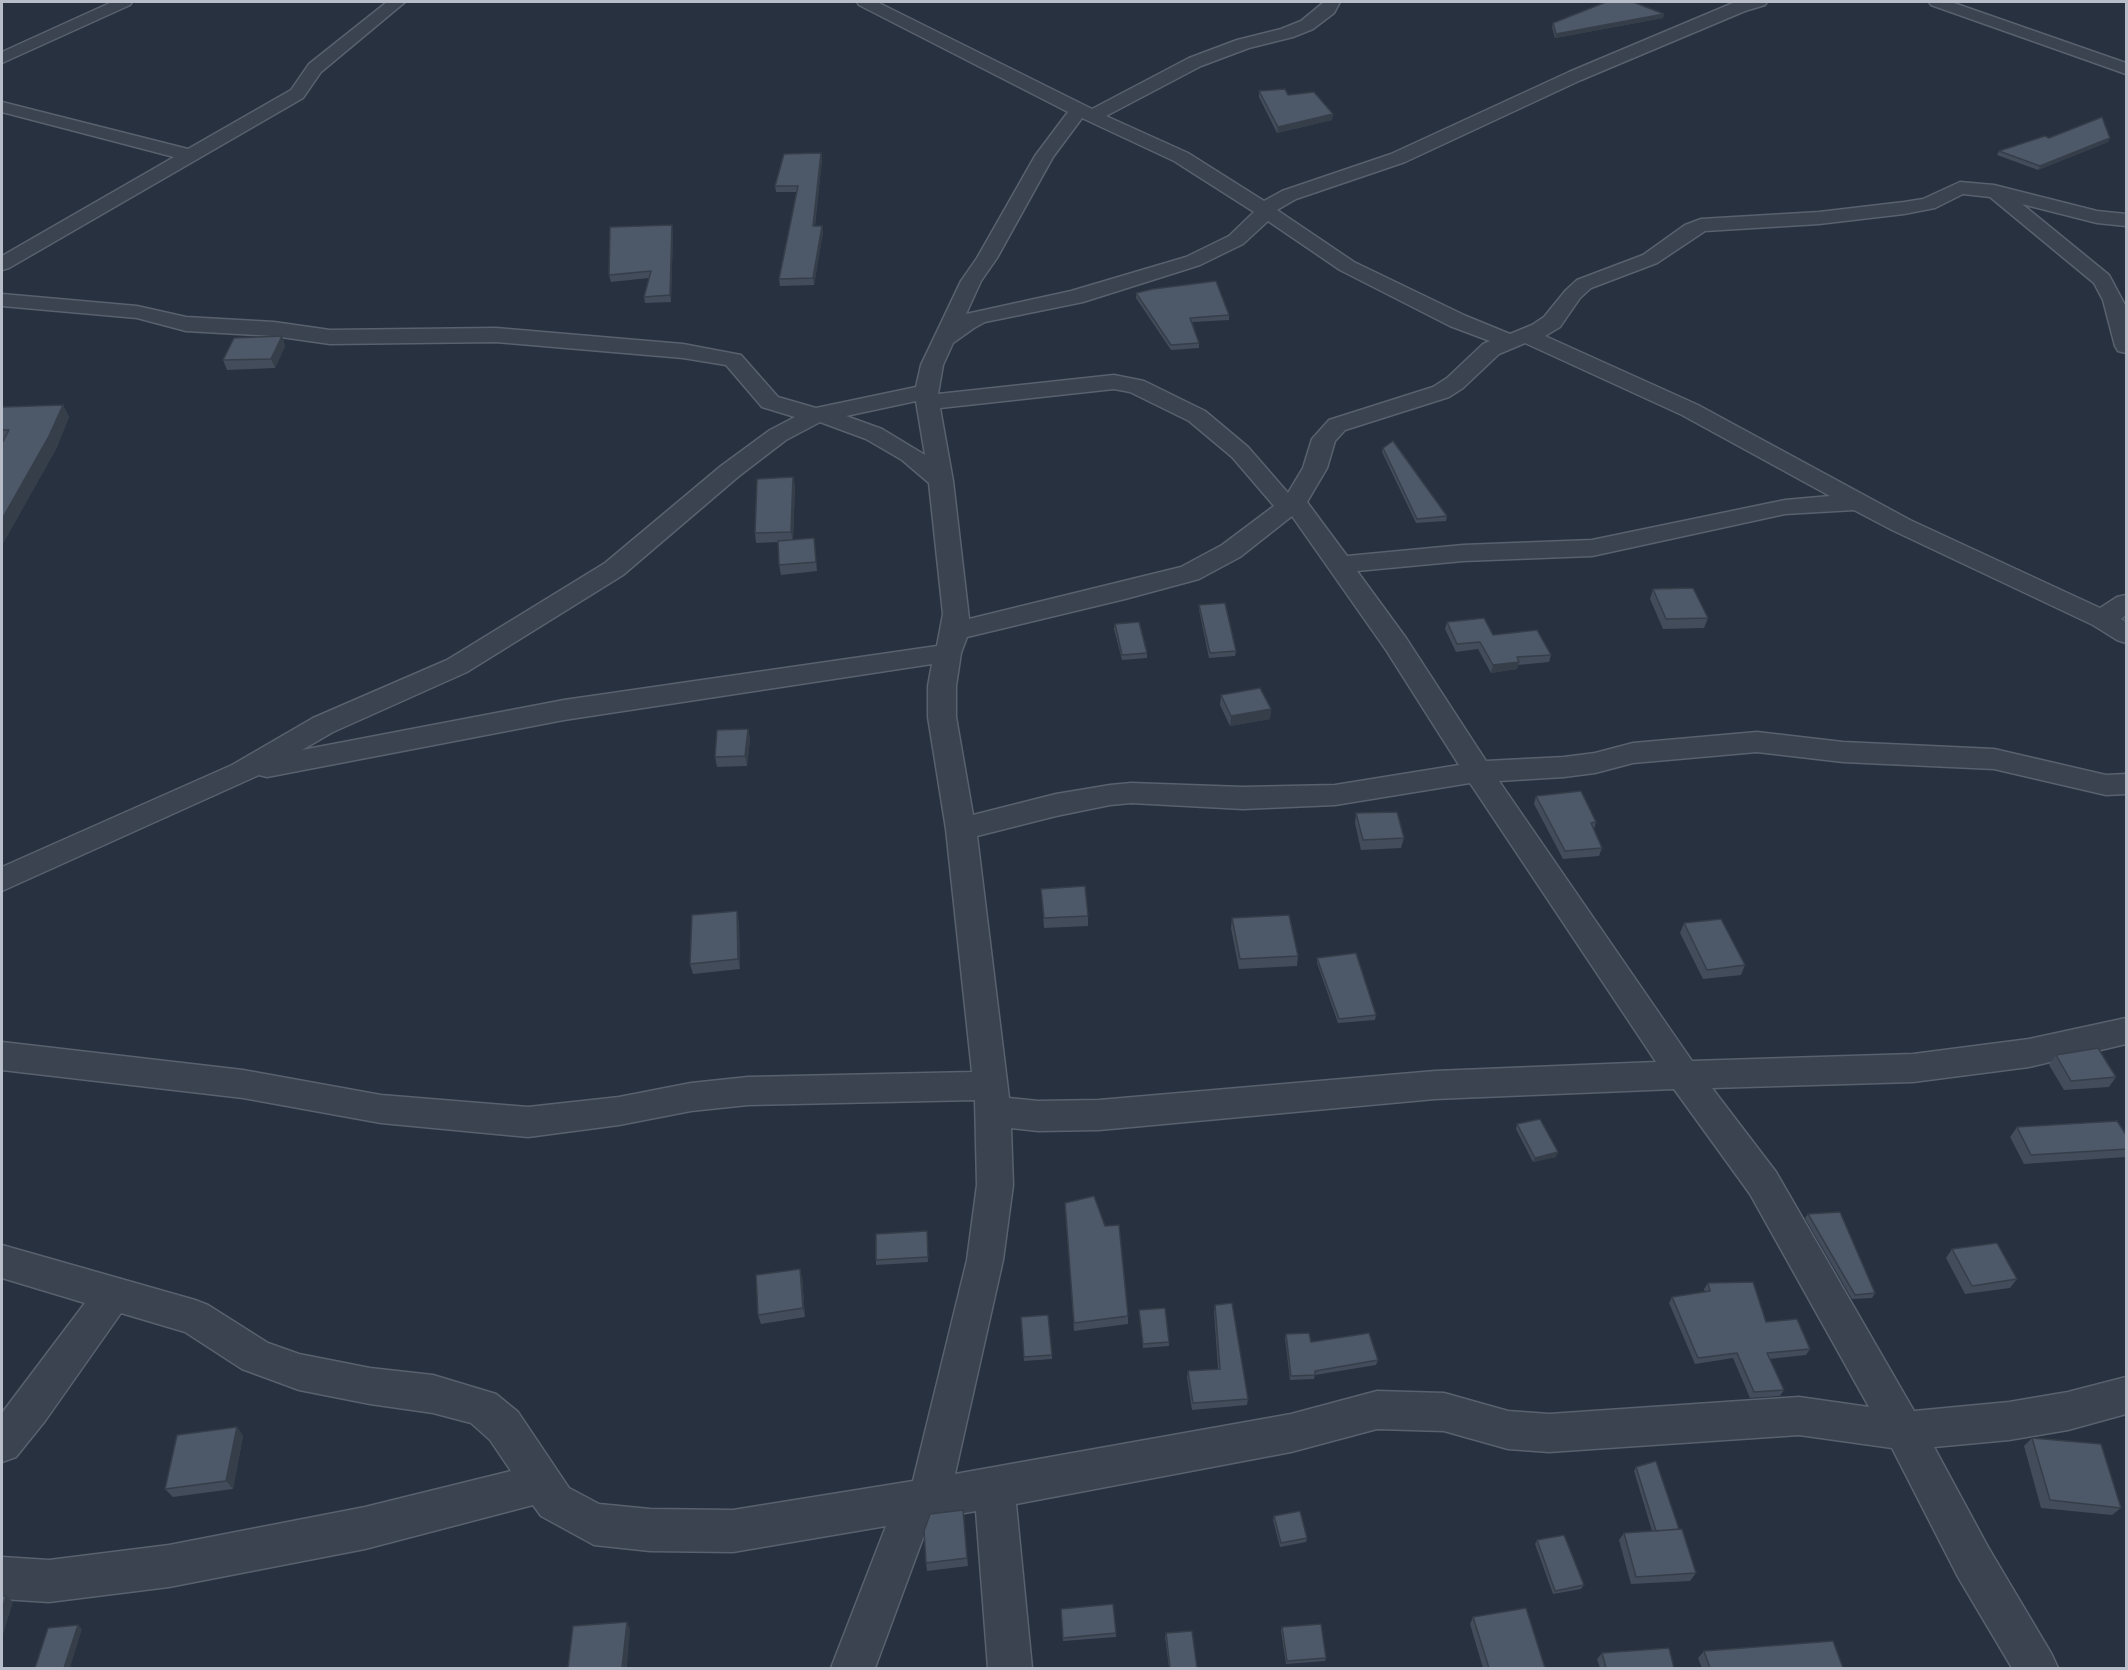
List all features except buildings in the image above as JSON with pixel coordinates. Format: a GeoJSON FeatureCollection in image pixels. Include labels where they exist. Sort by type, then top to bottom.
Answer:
{"type":"FeatureCollection","features":[{"type":"Feature","properties":{"kind":"street"},"geometry":{"type":"LineString","coordinates":[[2,58],[124,2]]}},
{"type":"Feature","properties":{"kind":"street"},"geometry":{"type":"LineString","coordinates":[[2,264],[297,94],[315,68],[355,33],[397,2]]}},
{"type":"Feature","properties":{"kind":"street"},"geometry":{"type":"LineString","coordinates":[[865,2],[1086,113],[1181,157],[1357,271],[1458,321],[1517,338],[1690,410],[1857,502],[2102,619],[2127,634]]}},
{"type":"Feature","properties":{"kind":"street"},"geometry":{"type":"LineString","coordinates":[[853,1668],[922,1500],[985,1260],[995,1185],[992,1099],[961,829],[942,717],[942,686],[956,614],[941,481],[927,397],[932,365],[971,281],[987,258],[1044,156],[1086,113],[1195,62],[1307,25],[1328,9],[1332,2]]}},
{"type":"Feature","properties":{"kind":"street"},"geometry":{"type":"LineString","coordinates":[[942,341],[978,317],[1075,297],[1193,261],[1236,240],[1254,226],[1272,203],[1289,195],[1398,158],[1575,76],[1738,7],[1760,2]]}},
{"type":"Feature","properties":{"kind":"street"},"geometry":{"type":"LineString","coordinates":[[1937,2],[2127,69]]}},
{"type":"Feature","properties":{"kind":"street"},"geometry":{"type":"LineString","coordinates":[[2,107],[190,155]]}},
{"type":"Feature","properties":{"kind":"street"},"geometry":{"type":"LineString","coordinates":[[242,772],[564,710],[951,642],[1190,573],[1231,551],[1291,505],[1315,468],[1324,439],[1337,425],[1441,392],[1455,383],[1491,349],[1540,330],[1552,322],[1573,294],[1584,284],[1650,259],[1701,225],[1819,218],[1904,208],[1928,204],[1960,188],[1995,191],[2097,217],[2127,220]]}},
{"type":"Feature","properties":{"kind":"street"},"geometry":{"type":"LineString","coordinates":[[1995,191],[2102,279],[2114,300],[2127,346]]}},
{"type":"Feature","properties":{"kind":"street"},"geometry":{"type":"LineString","coordinates":[[2,300],[137,312],[186,324],[274,329],[330,337],[496,335],[683,351],[733,360],[770,402],[874,434],[910,455],[941,481]]}},
{"type":"Feature","properties":{"kind":"street"},"geometry":{"type":"LineString","coordinates":[[2,880],[242,772],[323,725],[457,666],[614,569],[756,451],[778,435],[818,415],[927,397],[1114,382],[1136,386],[1197,416],[1240,452],[1291,505],[1339,565],[1396,644],[1478,772],[1683,1075],[1763,1183],[1904,1431],[1973,1562],[2036,1668]]}},
{"type":"Feature","properties":{"kind":"street"},"geometry":{"type":"LineString","coordinates":[[1339,565],[1475,553],[1592,548],[1785,507],[1857,502]]}},
{"type":"Feature","properties":{"kind":"street"},"geometry":{"type":"LineString","coordinates":[[2102,619],[2127,603]]}},
{"type":"Feature","properties":{"kind":"street"},"geometry":{"type":"LineString","coordinates":[[961,829],[1056,805],[1110,795],[1131,793],[1243,798],[1335,795],[1478,772],[1564,767],[1595,763],[1633,753],[1757,742],[1843,752],[1994,759],[2037,767],[2106,785],[2127,783]]}},
{"type":"Feature","properties":{"kind":"street"},"geometry":{"type":"LineString","coordinates":[[2,1056],[243,1084],[381,1109],[528,1122],[619,1111],[691,1097],[748,1091],[992,1099],[1038,1116],[1099,1115],[1435,1085],[1913,1068],[2029,1053],[2127,1031]]}},
{"type":"Feature","properties":{"kind":"street"},"geometry":{"type":"LineString","coordinates":[[2,1262],[195,1317],[256,1356],[299,1372],[370,1386],[433,1394],[482,1407],[504,1426],[555,1502],[594,1524],[650,1530],[733,1531],[922,1500],[1291,1433],[1377,1410],[1444,1412],[1508,1430],[1549,1433],[1799,1416],[1904,1431],[2045,1415],[2127,1395]]}},
{"type":"Feature","properties":{"kind":"street"},"geometry":{"type":"LineString","coordinates":[[2,1443],[31,1408],[113,1294]]}},
{"type":"Feature","properties":{"kind":"street"},"geometry":{"type":"LineString","coordinates":[[2,1578],[49,1581],[169,1566],[365,1528],[543,1483]]}},
{"type":"Feature","properties":{"kind":"street"},"geometry":{"type":"LineString","coordinates":[[994,1488],[1010,1668]]}}]}
